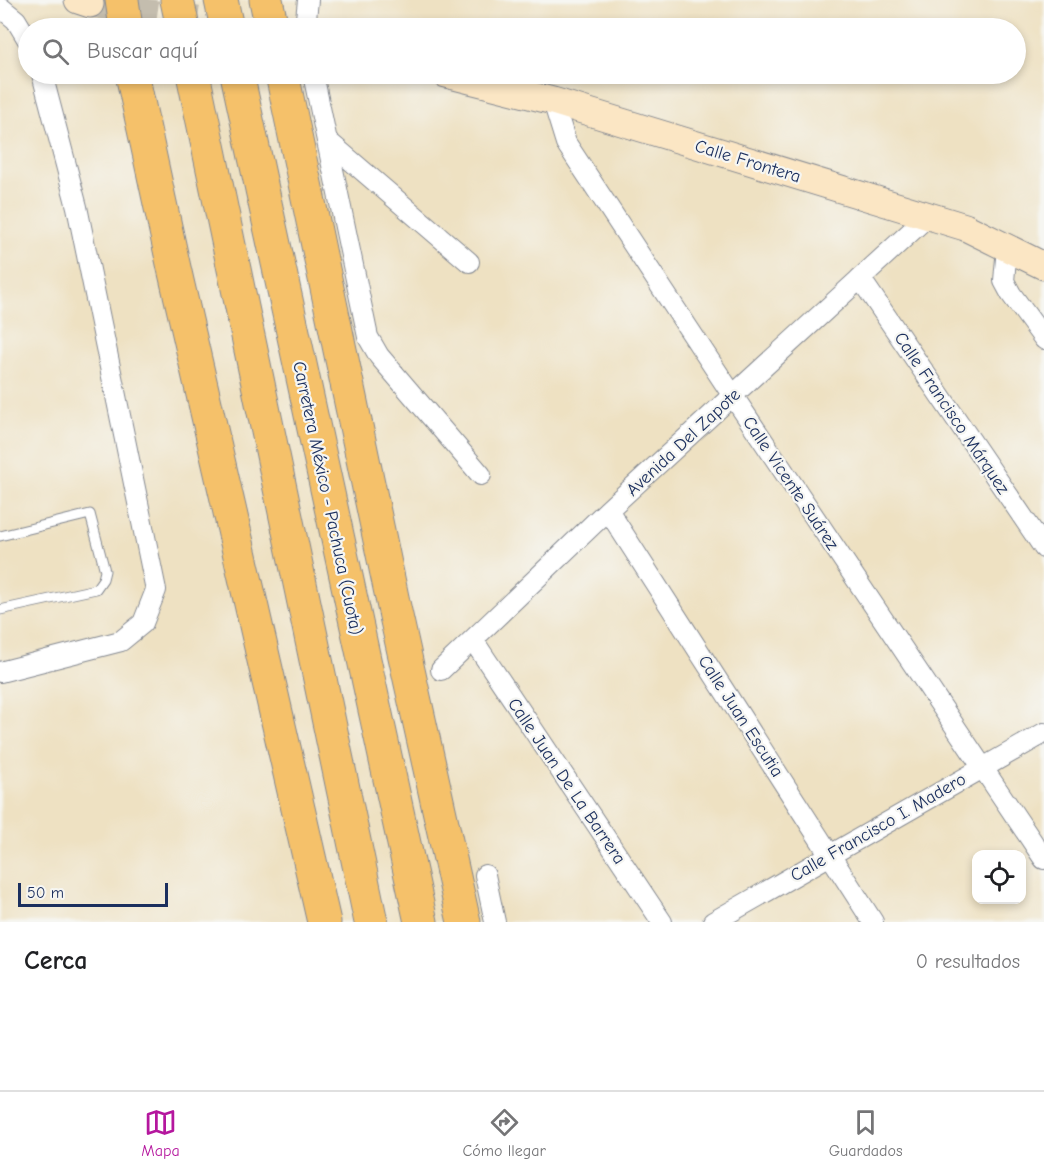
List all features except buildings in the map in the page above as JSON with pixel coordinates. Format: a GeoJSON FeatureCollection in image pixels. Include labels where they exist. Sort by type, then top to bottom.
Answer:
{"type":"FeatureCollection","features":[{"type":"Feature","properties":{"kind":"highway"},"geometry":{"type":"LineString","coordinates":[[123,0],[125,18]]}},
{"type":"Feature","properties":{"kind":"highway"},"geometry":{"type":"LineString","coordinates":[[177,0],[181,18]]}},
{"type":"Feature","properties":{"kind":"highway"},"geometry":{"type":"LineString","coordinates":[[221,0],[225,18]]}},
{"type":"Feature","properties":{"kind":"highway"},"geometry":{"type":"LineString","coordinates":[[266,0],[270,18]]}},
{"type":"Feature","properties":{"kind":"highway"},"geometry":{"type":"LineString","coordinates":[[134,84],[174,268],[324,922]]}},
{"type":"Feature","properties":{"kind":"highway"},"geometry":{"type":"LineString","coordinates":[[195,84],[371,922]]}},
{"type":"Feature","properties":{"kind":"highway","name":"Carretera México - Pachuca (Cuota)"},"geometry":{"type":"LineString","coordinates":[[239,84],[420,922]]}},
{"type":"Feature","properties":{"kind":"highway"},"geometry":{"type":"LineString","coordinates":[[284,84],[394,607],[464,922]]}},
{"type":"Feature","properties":{"kind":"main road","name":"Calle Frontera"},"geometry":{"type":"LineString","coordinates":[[486,84],[553,101],[965,227],[1044,266]]}},
{"type":"Feature","properties":{"kind":"street"},"geometry":{"type":"LineString","coordinates":[[306,18],[308,0]]}},
{"type":"Feature","properties":{"kind":"street"},"geometry":{"type":"LineString","coordinates":[[0,7],[18,23]]}},
{"type":"Feature","properties":{"kind":"street"},"geometry":{"type":"LineString","coordinates":[[0,672],[122,641],[143,623],[156,590],[77,207],[45,84]]}},
{"type":"Feature","properties":{"kind":"street"},"geometry":{"type":"LineString","coordinates":[[315,84],[368,337],[379,356],[480,476]]}},
{"type":"Feature","properties":{"kind":"street","name":"Calle Vicente Suárez"},"geometry":{"type":"LineString","coordinates":[[553,101],[566,143],[732,396],[1044,859]]}},
{"type":"Feature","properties":{"kind":"street"},"geometry":{"type":"LineString","coordinates":[[328,141],[469,262]]}},
{"type":"Feature","properties":{"kind":"street","name":"Avenida Del Zapote"},"geometry":{"type":"LineString","coordinates":[[441,670],[608,510],[928,216]]}},
{"type":"Feature","properties":{"kind":"street"},"geometry":{"type":"LineString","coordinates":[[1007,247],[1004,281],[1044,339]]}},
{"type":"Feature","properties":{"kind":"street","name":"Calle Francisco Márquez"},"geometry":{"type":"LineString","coordinates":[[860,278],[1044,548]]}},
{"type":"Feature","properties":{"kind":"street","name":"Calle Juan Escutia"},"geometry":{"type":"LineString","coordinates":[[608,510],[873,922]]}},
{"type":"Feature","properties":{"kind":"street","name":"Calle Juan De La Barrera"},"geometry":{"type":"LineString","coordinates":[[473,640],[662,922]]}},
{"type":"Feature","properties":{"kind":"street","name":"Calle Francisco I. Madero"},"geometry":{"type":"LineString","coordinates":[[712,922],[1044,734]]}},
{"type":"Feature","properties":{"kind":"street"},"geometry":{"type":"LineString","coordinates":[[485,875],[495,922]]}},
{"type":"Feature","properties":{"kind":"lane"},"geometry":{"type":"LineString","coordinates":[[0,536],[90,514],[105,571],[96,589],[0,610]]}},
{"type":"Feature","properties":{"kind":"tunnel"},"geometry":{"type":"LineString","coordinates":[[90,4],[183,18]]}}]}
